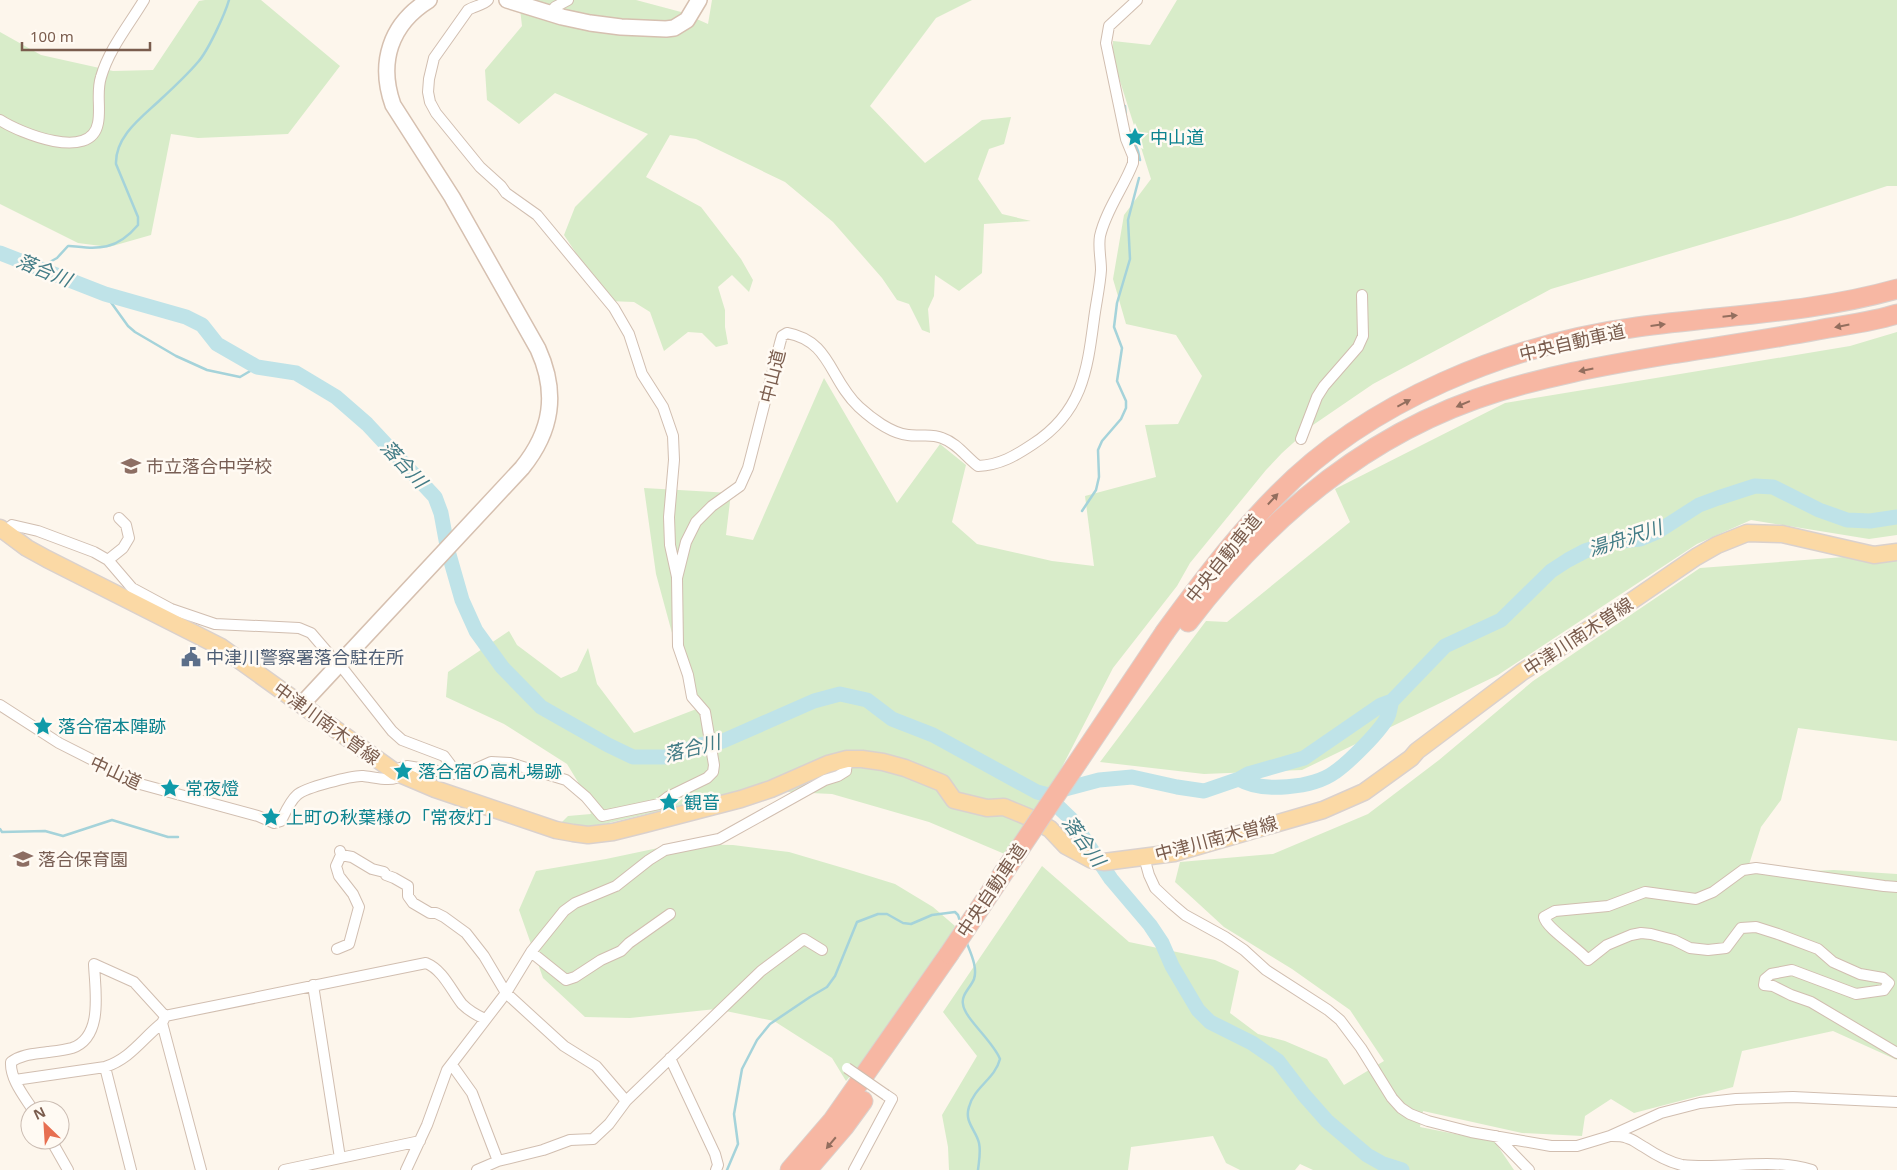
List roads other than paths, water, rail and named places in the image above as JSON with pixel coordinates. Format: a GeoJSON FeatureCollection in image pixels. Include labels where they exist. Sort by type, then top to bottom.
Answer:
{"type":"FeatureCollection","features":[{"type":"Feature","properties":{"kind":"highway","name":"中央自動車道"},"geometry":{"type":"LineString","coordinates":[[807,1170],[850,1119],[953,956],[1223,556],[1279,493],[1310,464],[1385,413],[1427,390],[1464,374],[1541,347],[1586,336],[1635,328],[1827,305],[1890,291]]}},
{"type":"Feature","properties":{"kind":"highway","name":"中央自動車道"},"geometry":{"type":"LineString","coordinates":[[1170,635],[1234,565],[1292,508],[1324,482],[1360,457],[1430,419],[1510,388],[1568,374],[1894,315]]}},
{"type":"Feature","properties":{"kind":"highway","name":"中央自動車道"},"geometry":{"type":"LineString","coordinates":[[790,1170],[833,1120],[953,956]]}},
{"type":"Feature","properties":{"kind":"main road","name":"中津川南木曽線"},"geometry":{"type":"LineString","coordinates":[[3,530],[27,548],[46,559],[220,647],[398,773],[435,789],[556,830],[588,835],[629,828],[741,799],[772,789],[828,764],[847,759],[876,761],[905,768],[942,783],[954,800],[988,808],[1004,807],[1050,829],[1066,846],[1098,861],[1174,853],[1323,810],[1364,792],[1522,672],[1611,615],[1696,557],[1717,545],[1747,533],[1782,534],[1874,555],[1897,552]]}},
{"type":"Feature","properties":{"kind":"street"},"geometry":{"type":"LineString","coordinates":[[0,120],[8,126],[54,142],[76,143],[85,140],[93,134],[98,125],[99,90],[103,72],[115,45],[144,0]]}},
{"type":"Feature","properties":{"kind":"street"},"geometry":{"type":"LineString","coordinates":[[302,704],[535,453],[549,415],[550,385],[543,361],[525,324],[452,196],[393,105],[388,91],[385,71],[392,41],[409,16],[428,0]]}},
{"type":"Feature","properties":{"kind":"street"},"geometry":{"type":"LineString","coordinates":[[488,0],[486,3],[475,5],[468,10],[434,58],[429,80],[428,92],[430,102],[436,113],[480,167],[506,193],[538,215],[614,308],[629,334],[642,374],[663,407],[673,436],[674,460],[669,517],[670,544],[677,578]]}},
{"type":"Feature","properties":{"kind":"street"},"geometry":{"type":"LineString","coordinates":[[508,0],[590,23],[621,27],[666,29],[674,28],[687,20],[699,0]]}},
{"type":"Feature","properties":{"kind":"street"},"geometry":{"type":"LineString","coordinates":[[550,13],[555,7],[568,0]]}},
{"type":"Feature","properties":{"kind":"street","name":"中山道"},"geometry":{"type":"LineString","coordinates":[[0,705],[59,743],[140,784],[229,808],[274,824],[281,822],[297,794],[361,776],[395,779],[400,768],[407,766],[454,774],[466,774],[491,762],[510,762],[566,780],[586,796],[602,816],[659,804],[668,797],[707,778],[713,772],[714,765],[706,716],[705,712],[692,698],[688,675],[678,646],[677,578],[686,542],[696,522],[712,506],[740,486],[748,468],[782,336],[786,333],[809,340],[818,348],[837,381],[849,397],[869,414],[893,430],[908,435],[940,436],[951,442],[978,466],[999,463],[1012,458],[1042,439],[1072,405],[1086,375],[1101,269],[1100,235],[1133,163],[1131,149],[1126,139],[1106,43],[1109,26],[1137,0]]}},
{"type":"Feature","properties":{"kind":"street"},"geometry":{"type":"LineString","coordinates":[[1301,439],[1321,391],[1358,347],[1363,336],[1362,295]]}},
{"type":"Feature","properties":{"kind":"street"},"geometry":{"type":"LineString","coordinates":[[108,560],[122,548],[129,538],[126,525],[119,518]]}},
{"type":"Feature","properties":{"kind":"street"},"geometry":{"type":"LineString","coordinates":[[3,530],[12,526],[38,531],[94,552],[108,560],[132,588],[171,609],[215,624],[299,628],[310,633],[329,654]]}},
{"type":"Feature","properties":{"kind":"street"},"geometry":{"type":"LineString","coordinates":[[344,670],[392,731],[402,740],[444,756],[454,774]]}},
{"type":"Feature","properties":{"kind":"street"},"geometry":{"type":"LineString","coordinates":[[406,1170],[420,1141],[446,1070],[452,1065],[506,993],[531,952],[564,911],[575,902],[616,886],[665,850],[719,839],[826,780],[838,776],[846,771],[847,759]]}},
{"type":"Feature","properties":{"kind":"street"},"geometry":{"type":"LineString","coordinates":[[337,949],[349,944],[359,907],[353,894],[339,876],[336,866],[341,853],[360,860],[372,869],[384,872],[386,875],[408,886],[408,896],[413,903],[430,913],[436,913],[444,917],[466,933],[484,956],[506,993],[564,1046],[596,1066],[626,1102]]}},
{"type":"Feature","properties":{"kind":"street"},"geometry":{"type":"LineString","coordinates":[[1144,857],[1148,875],[1155,888],[1172,904],[1244,950],[1266,970],[1328,1010],[1340,1020],[1362,1048],[1392,1098],[1410,1114],[1428,1121],[1551,1146],[1577,1146],[1610,1136],[1661,1114],[1700,1104],[1736,1099],[1793,1097],[1897,1102]]}},
{"type":"Feature","properties":{"kind":"street"},"geometry":{"type":"LineString","coordinates":[[1897,886],[1822,878],[1756,868],[1743,870],[1713,892],[1696,899],[1645,892],[1608,906],[1555,911],[1544,916],[1545,922],[1550,928],[1578,949],[1588,960],[1607,945],[1641,933],[1674,940],[1690,948],[1708,950],[1726,948],[1741,928],[1756,927],[1818,949],[1833,962],[1860,974],[1883,978],[1889,983],[1884,990],[1856,994],[1792,970],[1771,974],[1765,979],[1764,985],[1773,986],[1811,1002],[1897,1054]]}},
{"type":"Feature","properties":{"kind":"street"},"geometry":{"type":"LineString","coordinates":[[531,952],[566,980],[575,977],[601,960],[621,951],[629,943],[670,914]]}},
{"type":"Feature","properties":{"kind":"street"},"geometry":{"type":"LineString","coordinates":[[477,1170],[498,1161],[543,1150],[570,1140],[593,1139],[609,1124],[626,1102],[670,1058],[761,971],[792,946],[804,939],[822,950]]}},
{"type":"Feature","properties":{"kind":"street"},"geometry":{"type":"LineString","coordinates":[[15,1080],[105,1067],[126,1057],[164,1020],[313,985],[426,963],[433,966],[439,972],[462,1004],[471,1012],[485,1019]]}},
{"type":"Feature","properties":{"kind":"street"},"geometry":{"type":"LineString","coordinates":[[26,1100],[11,1070],[12,1062],[19,1056],[72,1048],[81,1042],[91,1031],[95,1017],[94,964],[134,982],[164,1020],[201,1170]]}},
{"type":"Feature","properties":{"kind":"street"},"geometry":{"type":"LineString","coordinates":[[313,985],[340,1158]]}},
{"type":"Feature","properties":{"kind":"street"},"geometry":{"type":"LineString","coordinates":[[670,1058],[715,1154],[718,1165],[716,1170]]}},
{"type":"Feature","properties":{"kind":"street"},"geometry":{"type":"LineString","coordinates":[[452,1065],[472,1093],[498,1161]]}},
{"type":"Feature","properties":{"kind":"street"},"geometry":{"type":"LineString","coordinates":[[105,1067],[131,1170]]}},
{"type":"Feature","properties":{"kind":"street"},"geometry":{"type":"LineString","coordinates":[[847,1068],[892,1099],[854,1170]]}},
{"type":"Feature","properties":{"kind":"street"},"geometry":{"type":"LineString","coordinates":[[1496,1136],[1529,1170]]}},
{"type":"Feature","properties":{"kind":"street"},"geometry":{"type":"LineString","coordinates":[[1610,1136],[1627,1138],[1662,1159],[1683,1166],[1704,1168],[1788,1164],[1812,1170]]}},
{"type":"Feature","properties":{"kind":"street"},"geometry":{"type":"LineString","coordinates":[[284,1170],[420,1141]]}},
{"type":"Feature","properties":{"kind":"street"},"geometry":{"type":"LineString","coordinates":[[57,1150],[68,1170]]}},
{"type":"Feature","properties":{"kind":"waterway"},"geometry":{"type":"LineString","coordinates":[[39,268],[57,258],[68,246],[98,248],[114,244],[122,240],[138,225],[138,217],[116,164],[120,145],[138,120],[180,81],[202,57],[216,32],[229,0]]}},
{"type":"Feature","properties":{"kind":"waterway"},"geometry":{"type":"LineString","coordinates":[[1125,106],[1126,117]]}},
{"type":"Feature","properties":{"kind":"waterway"},"geometry":{"type":"LineString","coordinates":[[1129,130],[1140,160]]}},
{"type":"Feature","properties":{"kind":"waterway"},"geometry":{"type":"LineString","coordinates":[[1082,511],[1096,490],[1099,477],[1098,450],[1102,441],[1121,419],[1126,408],[1126,401],[1117,381],[1122,348],[1114,327],[1117,303],[1130,259],[1128,220],[1139,178]]}},
{"type":"Feature","properties":{"kind":"waterway","name":"落合川"},"geometry":{"type":"LineString","coordinates":[[0,253],[105,294],[186,317],[202,325],[217,344],[257,367],[296,373],[336,397],[367,424],[435,497],[441,513],[448,551],[462,600],[476,631],[502,667],[541,707],[608,745],[633,757],[665,757],[700,745],[723,741],[814,701],[840,694],[867,700],[892,719],[933,735],[1037,792],[1045,794],[1071,819],[1111,879],[1150,925],[1162,943],[1172,966],[1198,1010],[1210,1022],[1252,1043],[1278,1061],[1327,1121],[1367,1155],[1383,1164],[1402,1170]]}},
{"type":"Feature","properties":{"kind":"waterway"},"geometry":{"type":"LineString","coordinates":[[105,294],[128,326],[176,356],[207,370],[240,377],[257,367]]}},
{"type":"Feature","properties":{"kind":"waterway","name":"湯舟沢川"},"geometry":{"type":"LineString","coordinates":[[1054,792],[1099,780],[1132,777],[1204,791],[1248,774],[1304,758],[1381,705],[1392,701],[1445,646],[1501,620],[1551,571],[1568,560],[1585,551],[1613,542],[1640,539],[1657,532],[1699,505],[1718,498],[1755,486],[1773,487],[1819,510],[1847,520],[1870,521],[1897,517]]}},
{"type":"Feature","properties":{"kind":"waterway","name":"湯舟沢川"},"geometry":{"type":"LineString","coordinates":[[1239,779],[1261,786],[1287,787],[1314,782],[1326,777],[1341,768],[1372,738],[1388,716],[1392,701]]}},
{"type":"Feature","properties":{"kind":"waterway"},"geometry":{"type":"LineString","coordinates":[[0,829],[2,832],[45,831],[63,836],[112,820],[168,837],[178,837]]}},
{"type":"Feature","properties":{"kind":"waterway"},"geometry":{"type":"LineString","coordinates":[[727,1170],[738,1144],[734,1114],[742,1069],[757,1040],[770,1024],[827,987],[835,976],[857,922],[878,914],[887,914],[903,923],[911,924],[932,915],[955,912],[961,924]]}},
{"type":"Feature","properties":{"kind":"waterway"},"geometry":{"type":"LineString","coordinates":[[966,941],[973,960],[975,974],[973,982],[963,997],[963,1004],[968,1016],[1000,1059],[994,1072],[975,1094],[968,1112],[969,1122],[979,1143],[978,1170]]}},
{"type":"Feature","properties":{"kind":"place","name":"中山道"},"geometry":{"type":"Point","coordinates":[1135,137]}},
{"type":"Feature","properties":{"kind":"place","name":"市立落合中学校"},"geometry":{"type":"Point","coordinates":[131,466]}},
{"type":"Feature","properties":{"kind":"place","name":"中津川警察署落合駐在所"},"geometry":{"type":"Point","coordinates":[191,657]}},
{"type":"Feature","properties":{"kind":"place","name":"落合宿本陣跡"},"geometry":{"type":"Point","coordinates":[43,726]}},
{"type":"Feature","properties":{"kind":"place","name":"落合宿の高札場跡"},"geometry":{"type":"Point","coordinates":[403,771]}},
{"type":"Feature","properties":{"kind":"place","name":"常夜燈"},"geometry":{"type":"Point","coordinates":[170,788]}},
{"type":"Feature","properties":{"kind":"place","name":"観音"},"geometry":{"type":"Point","coordinates":[669,802]}},
{"type":"Feature","properties":{"kind":"place","name":"上町の秋葉様の「常夜灯」"},"geometry":{"type":"Point","coordinates":[271,817]}},
{"type":"Feature","properties":{"kind":"place","name":"落合保育園"},"geometry":{"type":"Point","coordinates":[23,859]}}]}
